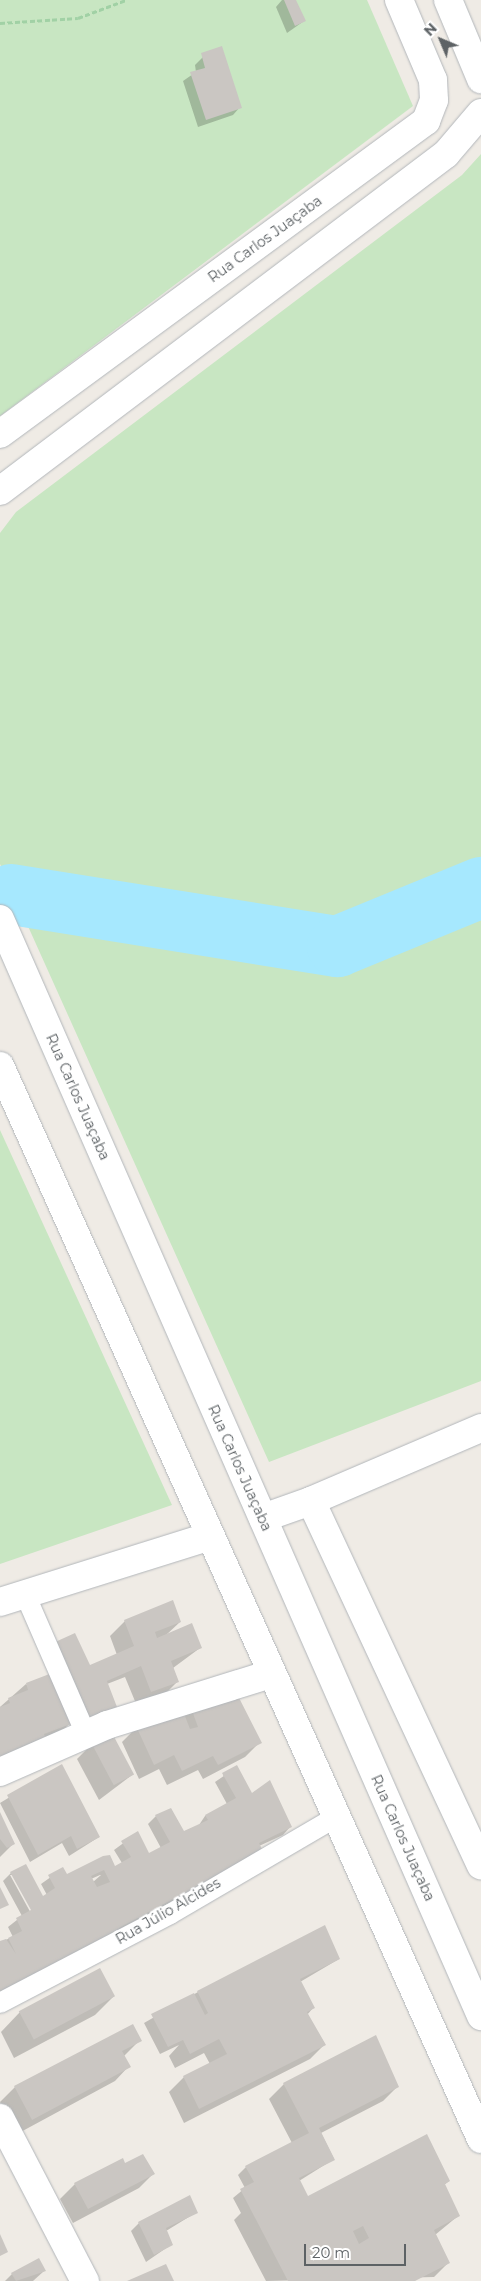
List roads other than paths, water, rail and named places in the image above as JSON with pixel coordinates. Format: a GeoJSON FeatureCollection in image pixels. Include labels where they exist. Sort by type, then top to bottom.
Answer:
{"type":"FeatureCollection","features":[{"type":"Feature","properties":{"kind":"street","name":"Rua Carlos Juaçaba"},"geometry":{"type":"LineString","coordinates":[[0,434],[426,121],[434,100],[433,80],[399,0]]}},
{"type":"Feature","properties":{"kind":"street"},"geometry":{"type":"LineString","coordinates":[[448,0],[481,78]]}},
{"type":"Feature","properties":{"kind":"street"},"geometry":{"type":"LineString","coordinates":[[0,490],[446,154],[481,113]]}},
{"type":"Feature","properties":{"kind":"street","name":"Rua Carlos Juaçaba"},"geometry":{"type":"LineString","coordinates":[[0,919],[481,2016]]}},
{"type":"Feature","properties":{"kind":"street"},"geometry":{"type":"LineString","coordinates":[[0,1066],[208,1537],[481,2139]]}},
{"type":"Feature","properties":{"kind":"street"},"geometry":{"type":"LineString","coordinates":[[263,1518],[311,1501],[481,1428]]}},
{"type":"Feature","properties":{"kind":"street"},"geometry":{"type":"LineString","coordinates":[[311,1501],[481,1865]]}},
{"type":"Feature","properties":{"kind":"street"},"geometry":{"type":"LineString","coordinates":[[0,1602],[208,1537]]}},
{"type":"Feature","properties":{"kind":"street"},"geometry":{"type":"LineString","coordinates":[[0,1772],[86,1734],[271,1674]]}},
{"type":"Feature","properties":{"kind":"street"},"geometry":{"type":"LineString","coordinates":[[0,2118],[85,2281]]}},
{"type":"Feature","properties":{"kind":"lane"},"geometry":{"type":"LineString","coordinates":[[26,1594],[86,1734]]}},
{"type":"Feature","properties":{"kind":"lane","name":"Rua Júlio Alcides"},"geometry":{"type":"LineString","coordinates":[[0,2003],[170,1914],[336,1817]]}},
{"type":"Feature","properties":{"kind":"waterway"},"geometry":{"type":"LineString","coordinates":[[11,894],[337,946],[481,887]]}}]}
